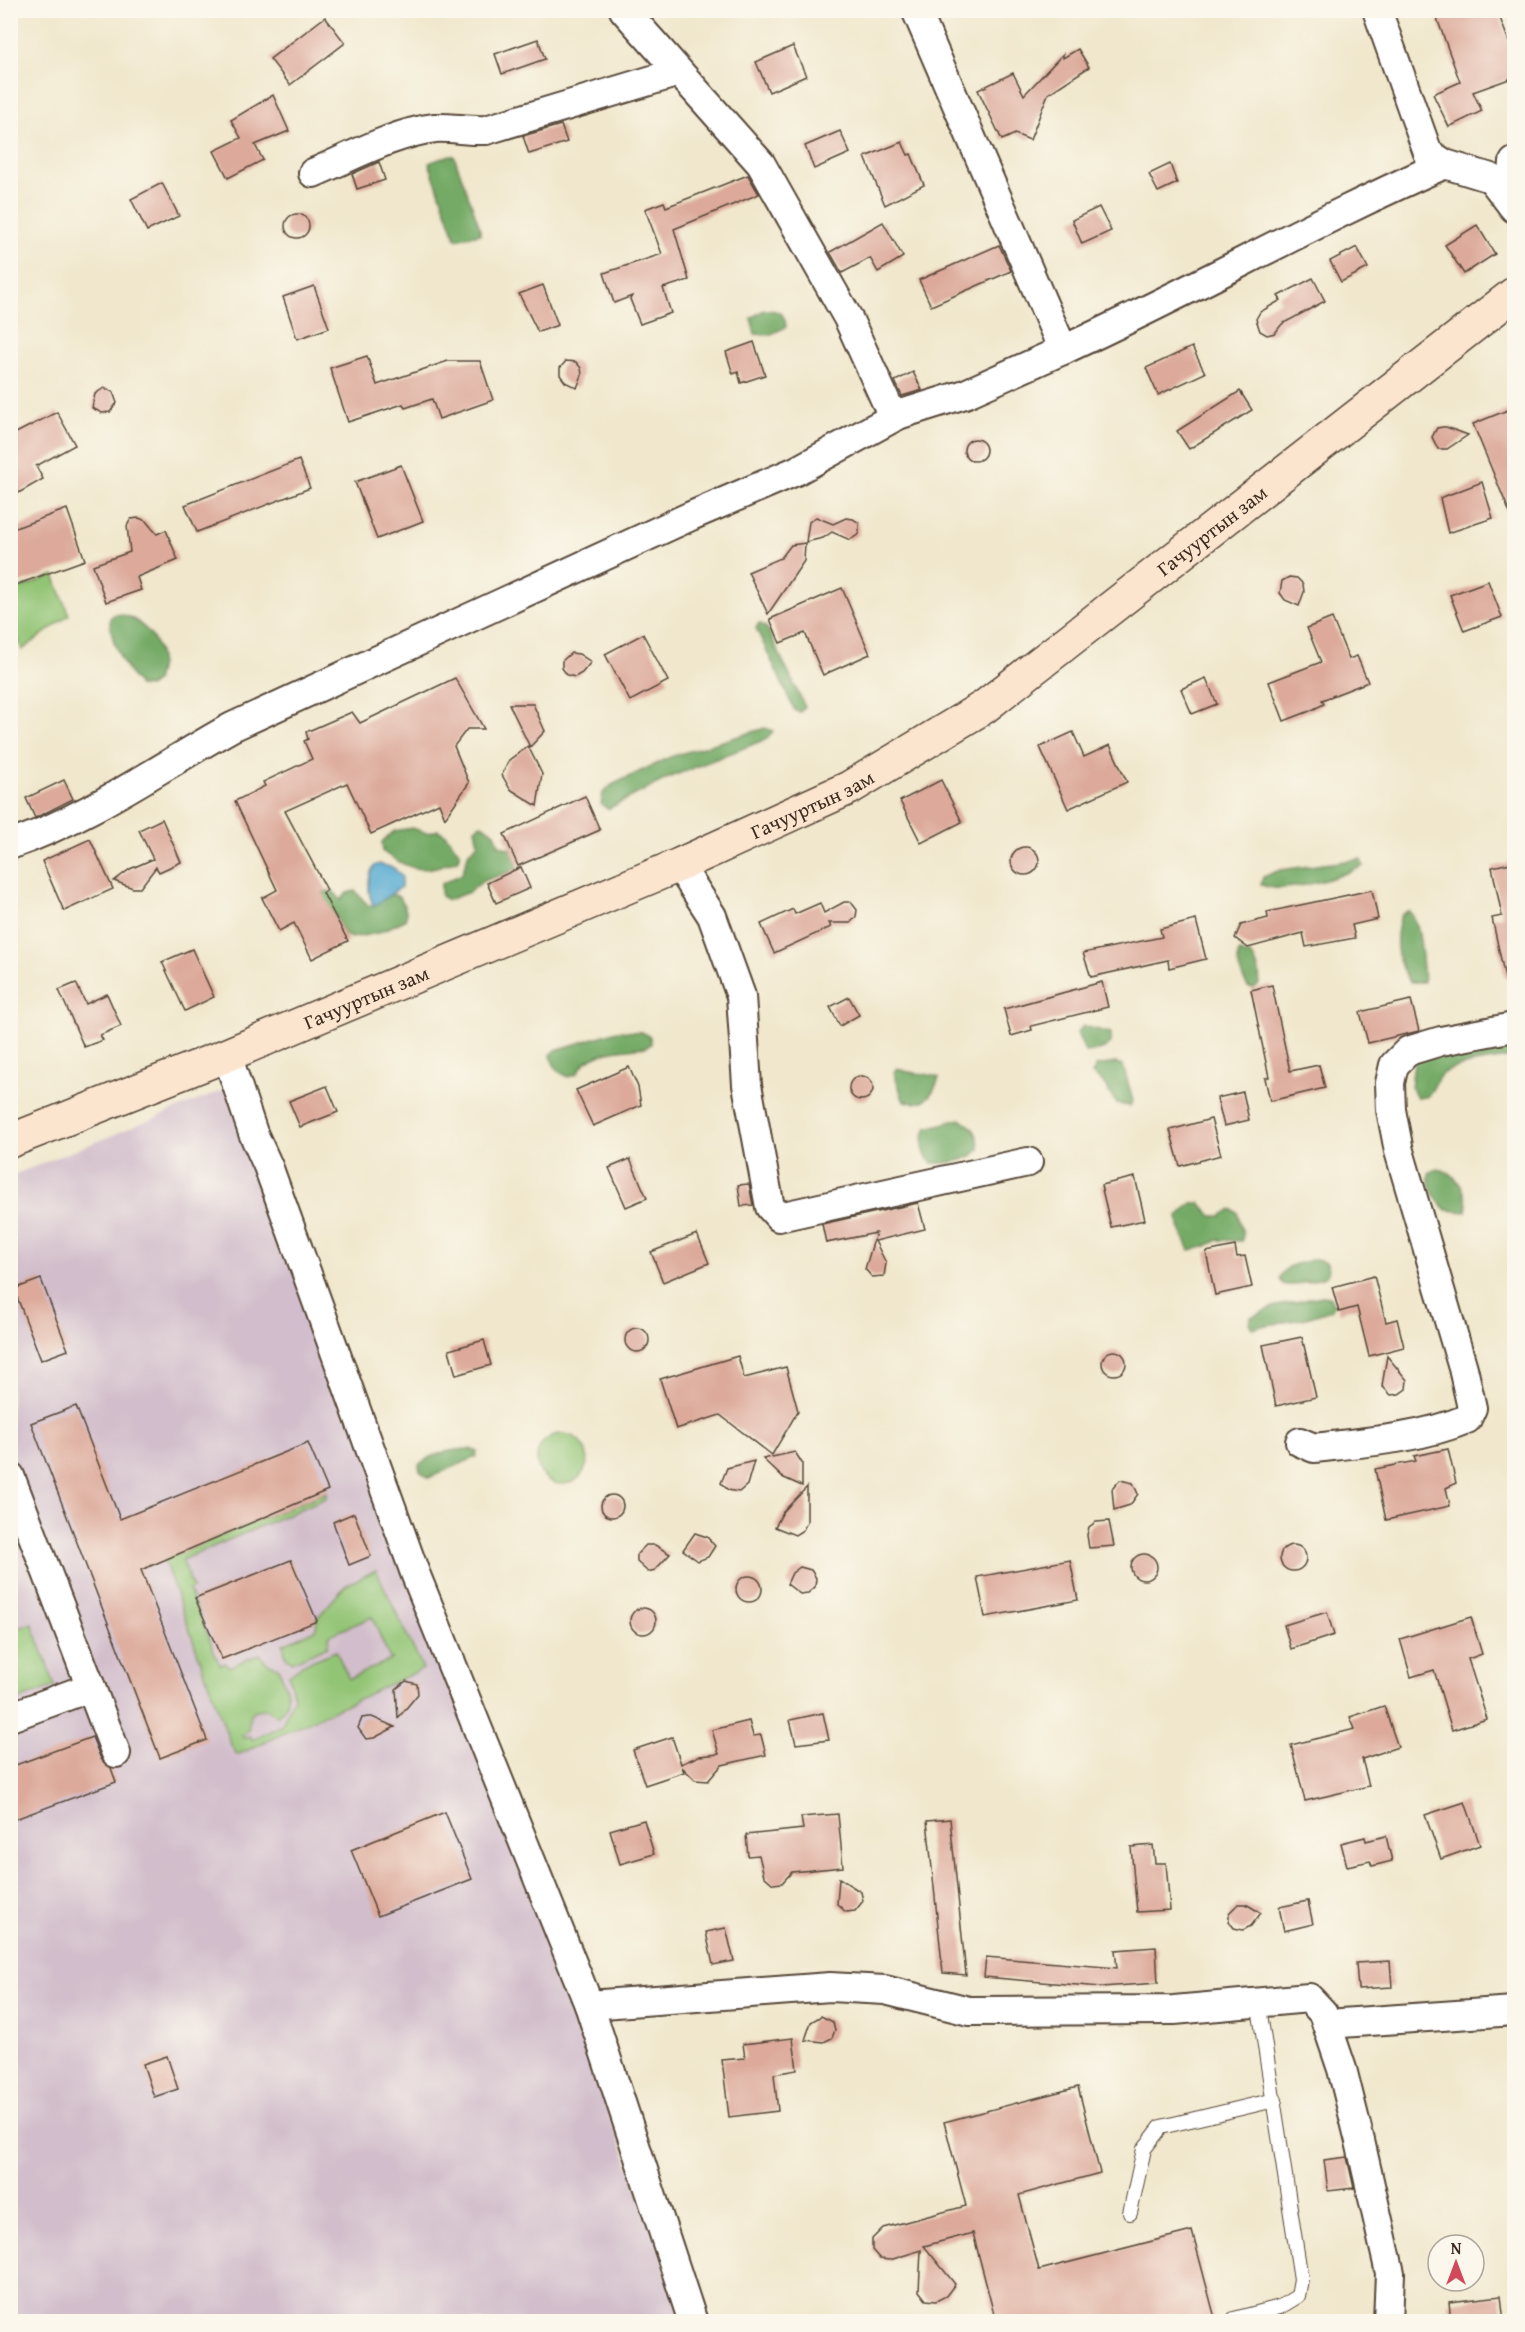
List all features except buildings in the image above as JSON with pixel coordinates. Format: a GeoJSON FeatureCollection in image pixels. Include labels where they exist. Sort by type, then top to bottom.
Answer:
{"type":"FeatureCollection","features":[{"type":"Feature","properties":{"kind":"main road","name":"Гачууртын зам"},"geometry":{"type":"LineString","coordinates":[[10,1141],[227,1055],[678,865],[849,788],[984,707],[1515,294]]}},
{"type":"Feature","properties":{"kind":"street"},"geometry":{"type":"LineString","coordinates":[[624,10],[761,164],[848,318],[888,406],[898,415]]}},
{"type":"Feature","properties":{"kind":"street"},"geometry":{"type":"LineString","coordinates":[[916,10],[1063,350]]}},
{"type":"Feature","properties":{"kind":"street"},"geometry":{"type":"LineString","coordinates":[[1377,10],[1428,153],[1445,164],[1491,178],[1513,206]]}},
{"type":"Feature","properties":{"kind":"street"},"geometry":{"type":"LineString","coordinates":[[313,172],[406,135],[436,128],[462,131],[486,130],[679,72]]}},
{"type":"Feature","properties":{"kind":"street"},"geometry":{"type":"LineString","coordinates":[[1513,206],[1515,162]]}},
{"type":"Feature","properties":{"kind":"street"},"geometry":{"type":"LineString","coordinates":[[10,845],[66,824],[118,796],[232,727],[691,516],[796,471],[898,415],[964,394],[1141,314],[1385,190],[1445,164]]}},
{"type":"Feature","properties":{"kind":"street"},"geometry":{"type":"LineString","coordinates":[[678,865],[712,916],[741,996],[747,1085],[770,1207],[779,1217],[1028,1162]]}},
{"type":"Feature","properties":{"kind":"street"},"geometry":{"type":"LineString","coordinates":[[1300,1442],[1314,1448],[1410,1437],[1467,1419],[1472,1408],[1464,1368],[1399,1151],[1391,1110],[1390,1083],[1394,1065],[1408,1051],[1441,1041],[1515,1027]]}},
{"type":"Feature","properties":{"kind":"street"},"geometry":{"type":"LineString","coordinates":[[227,1055],[253,1133],[268,1166],[415,1573],[589,2005],[693,2322]]}},
{"type":"Feature","properties":{"kind":"street"},"geometry":{"type":"LineString","coordinates":[[10,1476],[116,1753]]}},
{"type":"Feature","properties":{"kind":"street"},"geometry":{"type":"LineString","coordinates":[[10,1717],[91,1687]]}},
{"type":"Feature","properties":{"kind":"street"},"geometry":{"type":"LineString","coordinates":[[589,2005],[830,1987],[885,1990],[969,2011],[1174,2010],[1308,1998],[1323,2013],[1342,2069],[1390,2273],[1388,2322]]}},
{"type":"Feature","properties":{"kind":"street"},"geometry":{"type":"LineString","coordinates":[[1327,2024],[1515,2011]]}},
{"type":"Feature","properties":{"kind":"lane"},"geometry":{"type":"LineString","coordinates":[[1234,2319],[1280,2307],[1298,2296],[1301,2279],[1258,2001]]}},
{"type":"Feature","properties":{"kind":"lane"},"geometry":{"type":"LineString","coordinates":[[1131,2213],[1144,2149],[1161,2127],[1275,2100]]}},
{"type":"Feature","properties":{"kind":"shaded area"},"geometry":{"type":"Polygon","coordinates":[[[234,1086],[686,2321],[11,2322],[11,1176],[234,1086]]]}},
{"type":"Feature","properties":{"kind":"green space"},"geometry":{"type":"Polygon","coordinates":[[[450,155],[454,156],[480,228],[480,234],[456,239],[429,163],[450,155]]]}},
{"type":"Feature","properties":{"kind":"green space"},"geometry":{"type":"Polygon","coordinates":[[[764,310],[780,313],[786,327],[769,335],[755,334],[751,318],[764,310]]]}},
{"type":"Feature","properties":{"kind":"green space"},"geometry":{"type":"Polygon","coordinates":[[[54,575],[69,615],[22,650],[11,621],[11,592],[54,575]]]}},
{"type":"Feature","properties":{"kind":"green space"},"geometry":{"type":"Polygon","coordinates":[[[115,614],[138,622],[155,641],[160,666],[156,681],[149,687],[139,686],[119,654],[112,636],[110,618],[115,614]]]}},
{"type":"Feature","properties":{"kind":"green space"},"geometry":{"type":"Polygon","coordinates":[[[759,623],[767,628],[805,707],[800,712],[795,711],[756,628],[759,623]]]}},
{"type":"Feature","properties":{"kind":"green space"},"geometry":{"type":"Polygon","coordinates":[[[765,728],[773,731],[767,739],[670,777],[608,809],[601,804],[603,793],[612,785],[670,757],[765,728]]]}},
{"type":"Feature","properties":{"kind":"green space"},"geometry":{"type":"Polygon","coordinates":[[[481,824],[495,833],[499,845],[511,849],[517,864],[515,870],[483,881],[469,892],[448,900],[441,896],[441,884],[462,874],[469,852],[478,844],[475,828],[481,824]]]}},
{"type":"Feature","properties":{"kind":"green space"},"geometry":{"type":"Polygon","coordinates":[[[412,828],[427,833],[438,830],[445,834],[460,853],[458,860],[436,867],[419,869],[403,864],[383,852],[382,842],[394,831],[412,828]]]}},
{"type":"Feature","properties":{"kind":"green space"},"geometry":{"type":"Polygon","coordinates":[[[1361,859],[1363,866],[1312,884],[1282,888],[1261,884],[1263,877],[1280,870],[1361,859]]]}},
{"type":"Feature","properties":{"kind":"green space"},"geometry":{"type":"Polygon","coordinates":[[[333,891],[341,900],[347,893],[355,891],[369,906],[375,905],[392,894],[400,897],[407,913],[405,920],[378,933],[351,938],[345,935],[335,916],[326,921],[320,895],[333,891]]]}},
{"type":"Feature","properties":{"kind":"green space"},"geometry":{"type":"Polygon","coordinates":[[[1408,911],[1413,916],[1419,933],[1424,982],[1410,982],[1401,966],[1397,950],[1401,915],[1408,911]]]}},
{"type":"Feature","properties":{"kind":"green space"},"geometry":{"type":"Polygon","coordinates":[[[1239,952],[1252,956],[1257,966],[1259,984],[1254,988],[1248,987],[1241,975],[1239,952]]]}},
{"type":"Feature","properties":{"kind":"green space"},"geometry":{"type":"Polygon","coordinates":[[[1083,1026],[1111,1033],[1110,1043],[1104,1049],[1085,1052],[1077,1033],[1083,1026]]]}},
{"type":"Feature","properties":{"kind":"green space"},"geometry":{"type":"Polygon","coordinates":[[[617,1031],[642,1032],[650,1037],[651,1044],[646,1047],[617,1050],[598,1055],[582,1066],[577,1074],[568,1077],[558,1071],[554,1065],[551,1054],[556,1050],[617,1031]]]}},
{"type":"Feature","properties":{"kind":"green space"},"geometry":{"type":"Polygon","coordinates":[[[1514,1040],[1514,1057],[1448,1070],[1439,1077],[1426,1097],[1417,1097],[1411,1088],[1414,1062],[1419,1059],[1514,1040]]]}},
{"type":"Feature","properties":{"kind":"green space"},"geometry":{"type":"Polygon","coordinates":[[[1116,1063],[1123,1065],[1133,1101],[1130,1106],[1117,1104],[1103,1082],[1092,1074],[1096,1066],[1116,1063]]]}},
{"type":"Feature","properties":{"kind":"green space"},"geometry":{"type":"Polygon","coordinates":[[[897,1068],[939,1078],[934,1090],[926,1099],[916,1103],[910,1102],[903,1100],[894,1072],[897,1068]]]}},
{"type":"Feature","properties":{"kind":"green space"},"geometry":{"type":"Polygon","coordinates":[[[960,1119],[975,1132],[979,1150],[957,1161],[932,1163],[923,1147],[923,1137],[927,1128],[960,1119]]]}},
{"type":"Feature","properties":{"kind":"green space"},"geometry":{"type":"Polygon","coordinates":[[[1437,1169],[1443,1170],[1460,1184],[1466,1198],[1466,1212],[1446,1210],[1436,1198],[1431,1188],[1429,1173],[1437,1169]]]}},
{"type":"Feature","properties":{"kind":"green space"},"geometry":{"type":"Polygon","coordinates":[[[1192,1203],[1200,1203],[1212,1216],[1221,1216],[1231,1209],[1237,1212],[1243,1233],[1242,1241],[1218,1240],[1205,1247],[1190,1250],[1179,1227],[1178,1216],[1192,1203]]]}},
{"type":"Feature","properties":{"kind":"green space"},"geometry":{"type":"Polygon","coordinates":[[[1316,1259],[1327,1263],[1328,1272],[1325,1277],[1294,1285],[1284,1285],[1280,1279],[1285,1270],[1294,1264],[1316,1259]]]}},
{"type":"Feature","properties":{"kind":"green space"},"geometry":{"type":"Polygon","coordinates":[[[1322,1296],[1329,1297],[1334,1304],[1331,1310],[1307,1318],[1252,1328],[1249,1323],[1251,1317],[1273,1307],[1322,1296]]]}},
{"type":"Feature","properties":{"kind":"green space"},"geometry":{"type":"Polygon","coordinates":[[[562,1434],[576,1438],[583,1445],[587,1459],[583,1473],[576,1480],[562,1484],[548,1480],[541,1473],[537,1459],[541,1445],[548,1438],[562,1434]]]}},
{"type":"Feature","properties":{"kind":"green space"},"geometry":{"type":"Polygon","coordinates":[[[470,1449],[477,1451],[476,1457],[429,1478],[420,1471],[419,1465],[430,1457],[450,1451],[470,1449]]]}},
{"type":"Feature","properties":{"kind":"green space"},"geometry":{"type":"Polygon","coordinates":[[[327,1492],[326,1498],[182,1560],[193,1588],[189,1590],[220,1665],[225,1663],[229,1667],[260,1654],[265,1662],[278,1667],[283,1680],[287,1693],[286,1706],[276,1716],[267,1709],[256,1710],[250,1714],[248,1731],[242,1735],[243,1738],[250,1736],[252,1740],[281,1726],[294,1698],[289,1675],[304,1664],[336,1651],[349,1679],[392,1659],[389,1657],[372,1617],[330,1635],[328,1646],[292,1662],[286,1657],[283,1644],[316,1630],[317,1618],[346,1585],[376,1570],[423,1669],[237,1755],[231,1745],[164,1560],[327,1492]]]}},
{"type":"Feature","properties":{"kind":"green space"},"geometry":{"type":"Polygon","coordinates":[[[32,1623],[55,1686],[11,1703],[11,1631],[32,1623]]]}},
{"type":"Feature","properties":{"kind":"water"},"geometry":{"type":"Polygon","coordinates":[[[379,864],[394,868],[402,877],[401,887],[374,906],[369,891],[369,880],[374,866],[379,864]]]}}]}
